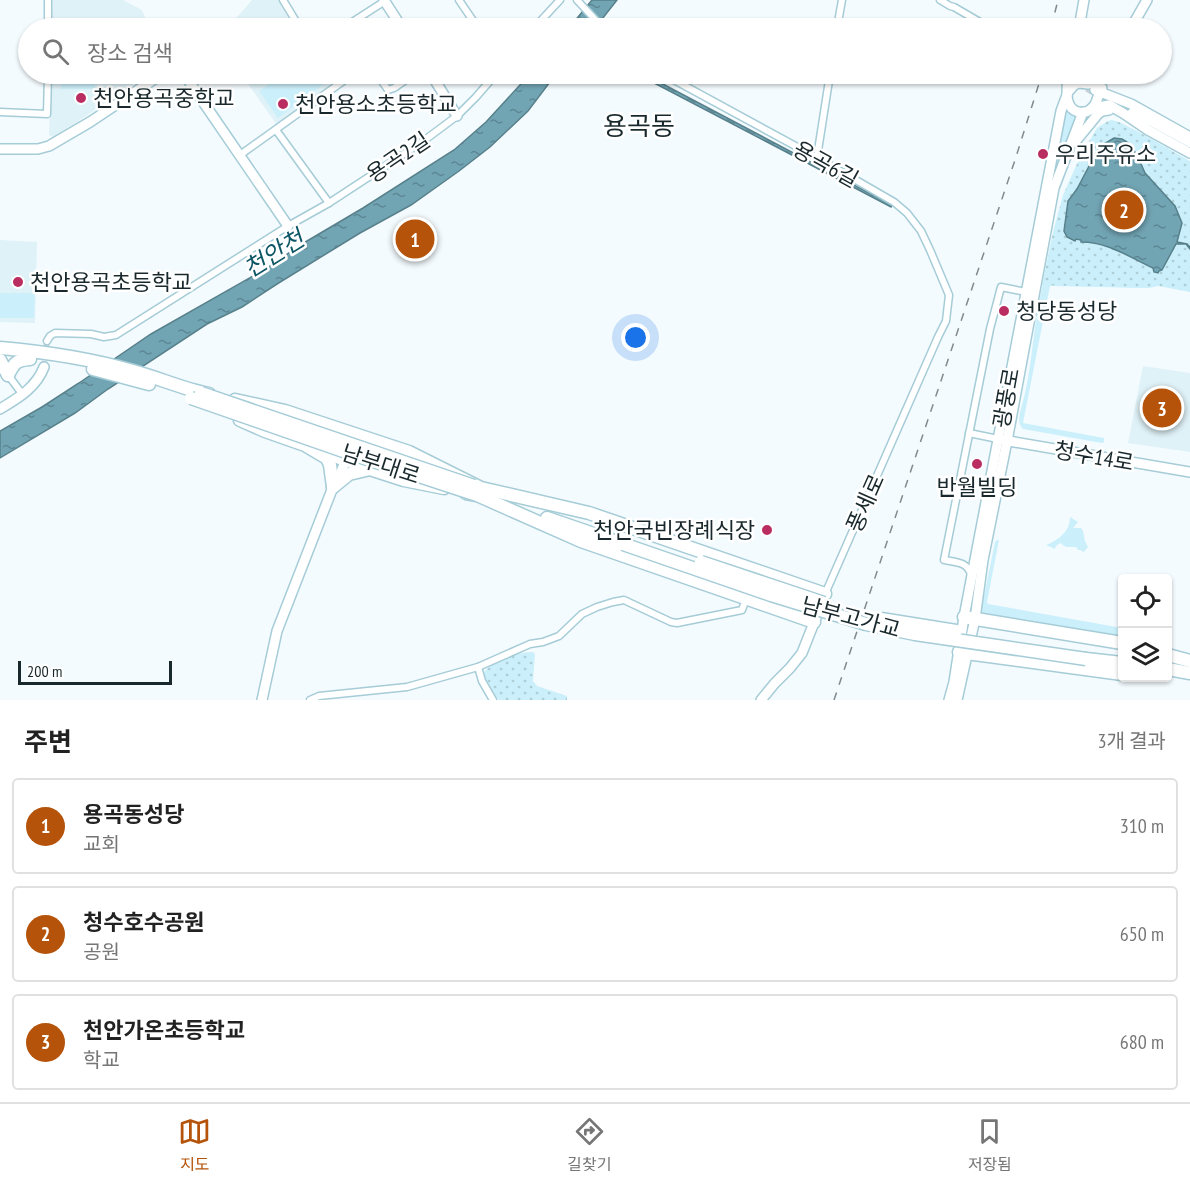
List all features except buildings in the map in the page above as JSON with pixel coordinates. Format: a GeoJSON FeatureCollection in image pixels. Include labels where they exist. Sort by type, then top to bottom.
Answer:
{"type":"FeatureCollection","features":[{"type":"Feature","properties":{"kind":"highway","name":"남부대로"},"geometry":{"type":"LineString","coordinates":[[0,348],[49,352],[132,370],[349,453],[479,492],[624,540]]}},
{"type":"Feature","properties":{"kind":"highway"},"geometry":{"type":"LineString","coordinates":[[8,375],[0,358],[30,359]]}},
{"type":"Feature","properties":{"kind":"highway"},"geometry":{"type":"LineString","coordinates":[[8,375],[15,363],[30,359]]}},
{"type":"Feature","properties":{"kind":"highway","name":"남부대로"},"geometry":{"type":"LineString","coordinates":[[30,359],[70,364],[194,395]]}},
{"type":"Feature","properties":{"kind":"highway"},"geometry":{"type":"LineString","coordinates":[[194,395],[265,431],[404,480],[589,513],[825,594]]}},
{"type":"Feature","properties":{"kind":"highway"},"geometry":{"type":"LineString","coordinates":[[194,395],[285,411],[409,452],[479,492],[581,541],[814,622]]}},
{"type":"Feature","properties":{"kind":"highway"},"geometry":{"type":"LineString","coordinates":[[304,445],[327,458],[333,487]]}},
{"type":"Feature","properties":{"kind":"highway"},"geometry":{"type":"LineString","coordinates":[[333,487],[349,474],[370,469]]}},
{"type":"Feature","properties":{"kind":"highway","name":"남부고가교"},"geometry":{"type":"LineString","coordinates":[[624,540],[771,595],[866,624],[927,635],[1087,655]]}},
{"type":"Feature","properties":{"kind":"highway"},"geometry":{"type":"LineString","coordinates":[[969,618],[1118,643]]}},
{"type":"Feature","properties":{"kind":"highway"},"geometry":{"type":"LineString","coordinates":[[963,652],[1118,673]]}},
{"type":"Feature","properties":{"kind":"highway"},"geometry":{"type":"LineString","coordinates":[[1087,655],[1118,656]]}},
{"type":"Feature","properties":{"kind":"highway"},"geometry":{"type":"LineString","coordinates":[[1087,655],[1118,662]]}},
{"type":"Feature","properties":{"kind":"highway"},"geometry":{"type":"LineString","coordinates":[[1172,657],[1190,663]]}},
{"type":"Feature","properties":{"kind":"highway"},"geometry":{"type":"LineString","coordinates":[[1172,662],[1190,663]]}},
{"type":"Feature","properties":{"kind":"highway"},"geometry":{"type":"LineString","coordinates":[[1172,670],[1190,674]]}},
{"type":"Feature","properties":{"kind":"highway"},"geometry":{"type":"LineString","coordinates":[[1172,675],[1190,674]]}},
{"type":"Feature","properties":{"kind":"street"},"geometry":{"type":"LineString","coordinates":[[48,0],[48,18]]}},
{"type":"Feature","properties":{"kind":"street"},"geometry":{"type":"LineString","coordinates":[[283,0],[293,18]]}},
{"type":"Feature","properties":{"kind":"street"},"geometry":{"type":"LineString","coordinates":[[459,0],[471,18]]}},
{"type":"Feature","properties":{"kind":"street"},"geometry":{"type":"LineString","coordinates":[[543,18],[560,0]]}},
{"type":"Feature","properties":{"kind":"street"},"geometry":{"type":"LineString","coordinates":[[577,0],[594,18]]}},
{"type":"Feature","properties":{"kind":"street"},"geometry":{"type":"LineString","coordinates":[[839,18],[842,0]]}},
{"type":"Feature","properties":{"kind":"street"},"geometry":{"type":"LineString","coordinates":[[939,0],[973,18]]}},
{"type":"Feature","properties":{"kind":"street"},"geometry":{"type":"LineString","coordinates":[[1075,18],[1078,0]]}},
{"type":"Feature","properties":{"kind":"street"},"geometry":{"type":"LineString","coordinates":[[1081,18],[1084,0]]}},
{"type":"Feature","properties":{"kind":"street"},"geometry":{"type":"LineString","coordinates":[[1137,18],[1147,0]]}},
{"type":"Feature","properties":{"kind":"street"},"geometry":{"type":"LineString","coordinates":[[358,18],[384,1],[395,18]]}},
{"type":"Feature","properties":{"kind":"street"},"geometry":{"type":"LineString","coordinates":[[950,6],[952,10],[966,18]]}},
{"type":"Feature","properties":{"kind":"street"},"geometry":{"type":"LineString","coordinates":[[0,112],[47,114],[48,84]]}},
{"type":"Feature","properties":{"kind":"street"},"geometry":{"type":"LineString","coordinates":[[0,149],[38,149],[49,146],[147,84]]}},
{"type":"Feature","properties":{"kind":"street"},"geometry":{"type":"LineString","coordinates":[[191,84],[288,226]]}},
{"type":"Feature","properties":{"kind":"street"},"geometry":{"type":"LineString","coordinates":[[240,155],[339,84]]}},
{"type":"Feature","properties":{"kind":"street"},"geometry":{"type":"LineString","coordinates":[[384,84],[388,90],[400,84]]}},
{"type":"Feature","properties":{"kind":"street"},"geometry":{"type":"LineString","coordinates":[[437,84],[457,116]]}},
{"type":"Feature","properties":{"kind":"street","name":"용곡2길"},"geometry":{"type":"LineString","coordinates":[[47,341],[55,333],[91,334],[104,337],[116,335],[288,226],[329,203],[422,142],[457,116],[487,84]]}},
{"type":"Feature","properties":{"kind":"street","name":"용곡6길"},"geometry":{"type":"LineString","coordinates":[[682,84],[817,157],[894,202],[907,213],[921,231],[949,295]]}},
{"type":"Feature","properties":{"kind":"street"},"geometry":{"type":"LineString","coordinates":[[817,157],[828,84]]}},
{"type":"Feature","properties":{"kind":"street"},"geometry":{"type":"LineString","coordinates":[[1060,118],[1065,84]]}},
{"type":"Feature","properties":{"kind":"street","name":"광풍로"},"geometry":{"type":"LineString","coordinates":[[957,700],[969,618],[983,560],[1026,292],[1060,118],[1067,97],[1067,84]]}},
{"type":"Feature","properties":{"kind":"street"},"geometry":{"type":"LineString","coordinates":[[1076,84],[1068,92],[1067,97],[1070,106],[1078,112],[1109,105],[1190,137]]}},
{"type":"Feature","properties":{"kind":"street"},"geometry":{"type":"LineString","coordinates":[[1081,84],[1113,97],[1148,130],[1190,149]]}},
{"type":"Feature","properties":{"kind":"street"},"geometry":{"type":"LineString","coordinates":[[1088,84],[1095,90]]}},
{"type":"Feature","properties":{"kind":"street"},"geometry":{"type":"LineString","coordinates":[[1088,110],[1095,105],[1095,90],[1098,84]]}},
{"type":"Feature","properties":{"kind":"street"},"geometry":{"type":"LineString","coordinates":[[1110,84],[1113,97]]}},
{"type":"Feature","properties":{"kind":"street","name":"광풍로"},"geometry":{"type":"LineString","coordinates":[[969,618],[976,556],[1003,440],[1054,188],[1088,110]]}},
{"type":"Feature","properties":{"kind":"street"},"geometry":{"type":"LineString","coordinates":[[1070,150],[1098,114],[1107,110],[1128,111]]}},
{"type":"Feature","properties":{"kind":"street"},"geometry":{"type":"LineString","coordinates":[[276,130],[329,203]]}},
{"type":"Feature","properties":{"kind":"street"},"geometry":{"type":"LineString","coordinates":[[976,556],[964,564],[944,560],[990,329],[1001,287],[1026,292]]}},
{"type":"Feature","properties":{"kind":"street","name":"풍세로"},"geometry":{"type":"LineString","coordinates":[[761,700],[802,653],[825,594],[946,321],[949,295]]}},
{"type":"Feature","properties":{"kind":"street"},"geometry":{"type":"LineString","coordinates":[[0,409],[33,387],[44,367]]}},
{"type":"Feature","properties":{"kind":"street"},"geometry":{"type":"LineString","coordinates":[[8,375],[22,395]]}},
{"type":"Feature","properties":{"kind":"street"},"geometry":{"type":"LineString","coordinates":[[262,700],[277,631],[355,433]]}},
{"type":"Feature","properties":{"kind":"street"},"geometry":{"type":"LineString","coordinates":[[969,433],[1003,440]]}},
{"type":"Feature","properties":{"kind":"street","name":"청수14로"},"geometry":{"type":"LineString","coordinates":[[1003,440],[1190,472]]}},
{"type":"Feature","properties":{"kind":"street"},"geometry":{"type":"LineString","coordinates":[[964,564],[970,571],[972,579]]}},
{"type":"Feature","properties":{"kind":"street"},"geometry":{"type":"LineString","coordinates":[[310,700],[406,687],[478,668],[530,644],[559,636],[582,614],[613,602],[624,600],[677,623],[742,610],[757,571]]}},
{"type":"Feature","properties":{"kind":"street","name":"광풍로"},"geometry":{"type":"LineString","coordinates":[[949,700],[963,652]]}},
{"type":"Feature","properties":{"kind":"street"},"geometry":{"type":"LineString","coordinates":[[478,668],[482,681],[493,700]]}},
{"type":"Feature","properties":{"kind":"shaded area","name":"천안용곡중학교"},"geometry":{"type":"Polygon","coordinates":[[[53,0],[123,0],[142,10],[145,18],[52,18],[53,0]]]}},
{"type":"Feature","properties":{"kind":"shaded area"},"geometry":{"type":"Polygon","coordinates":[[[252,0],[278,0],[288,18],[236,18],[252,0]]]}},
{"type":"Feature","properties":{"kind":"shaded area","name":"천안용곡중학교"},"geometry":{"type":"Polygon","coordinates":[[[51,84],[133,84],[53,137],[49,135],[51,84]]]}},
{"type":"Feature","properties":{"kind":"shaded area"},"geometry":{"type":"Polygon","coordinates":[[[61,84],[95,84],[95,89],[61,89],[61,84]]]}},
{"type":"Feature","properties":{"kind":"shaded area","name":"천안용소초등학교"},"geometry":{"type":"Polygon","coordinates":[[[248,84],[330,84],[277,125],[248,84]]]}},
{"type":"Feature","properties":{"kind":"shaded area"},"geometry":{"type":"Polygon","coordinates":[[[269,84],[324,84],[278,118],[259,91],[269,84]]]}},
{"type":"Feature","properties":{"kind":"shaded area"},"geometry":{"type":"Polygon","coordinates":[[[1066,110],[1079,116],[1050,185],[1066,110]]]}},
{"type":"Feature","properties":{"kind":"shaded area"},"geometry":{"type":"Polygon","coordinates":[[[1112,120],[1137,131],[1190,161],[1190,292],[1158,286],[1149,288],[1042,285],[1063,195],[1081,155],[1097,128],[1112,120]]]}},
{"type":"Feature","properties":{"kind":"shaded area","name":"천안용곡초등학교"},"geometry":{"type":"Polygon","coordinates":[[[0,240],[37,242],[35,323],[0,322],[0,240]]]}},
{"type":"Feature","properties":{"kind":"shaded area"},"geometry":{"type":"Polygon","coordinates":[[[1045,277],[1149,288],[1050,286],[1023,423],[1104,438],[1102,443],[1023,429],[1020,425],[1020,412],[1028,379],[1045,277]]]}},
{"type":"Feature","properties":{"kind":"shaded area"},"geometry":{"type":"Polygon","coordinates":[[[0,293],[35,293],[34,318],[0,318],[0,293]]]}},
{"type":"Feature","properties":{"kind":"shaded area"},"geometry":{"type":"Polygon","coordinates":[[[1143,366],[1190,373],[1190,452],[1128,443],[1143,366]]]}},
{"type":"Feature","properties":{"kind":"shaded area"},"geometry":{"type":"Polygon","coordinates":[[[1070,517],[1078,522],[1073,528],[1081,528],[1083,531],[1088,547],[1084,552],[1076,547],[1066,547],[1060,543],[1055,549],[1046,545],[1063,534],[1068,527],[1070,517]]]}},
{"type":"Feature","properties":{"kind":"shaded area"},"geometry":{"type":"Polygon","coordinates":[[[999,540],[988,604],[1118,627],[1118,636],[986,616],[981,611],[995,542],[999,540]]]}},
{"type":"Feature","properties":{"kind":"shaded area"},"geometry":{"type":"Polygon","coordinates":[[[533,652],[535,654],[533,681],[537,686],[567,696],[567,700],[499,700],[484,672],[488,667],[506,657],[533,652]]]}},
{"type":"Feature","properties":{"kind":"water"},"geometry":{"type":"Polygon","coordinates":[[[592,0],[617,0],[603,18],[577,18],[592,0]]]}},
{"type":"Feature","properties":{"kind":"water"},"geometry":{"type":"Polygon","coordinates":[[[521,84],[548,84],[528,111],[490,147],[411,205],[360,233],[242,307],[207,324],[75,413],[0,458],[0,431],[42,407],[151,334],[267,268],[302,244],[363,208],[454,150],[486,122],[521,84]]]}},
{"type":"Feature","properties":{"kind":"water"},"geometry":{"type":"Polygon","coordinates":[[[656,84],[663,84],[892,205],[891,207],[656,84]]]}},
{"type":"Feature","properties":{"kind":"water"},"geometry":{"type":"Polygon","coordinates":[[[1114,138],[1122,139],[1130,144],[1145,173],[1175,206],[1182,223],[1177,242],[1187,244],[1190,247],[1190,249],[1186,244],[1176,244],[1162,270],[1158,273],[1154,272],[1153,268],[1109,247],[1076,239],[1075,241],[1067,237],[1064,231],[1068,201],[1097,151],[1114,138]]]}},
{"type":"Feature","properties":{"kind":"tunnel"},"geometry":{"type":"LineString","coordinates":[[1079,84],[1114,105]]}},
{"type":"Feature","properties":{"kind":"tunnel"},"geometry":{"type":"LineString","coordinates":[[1113,101],[1131,112]]}},
{"type":"Feature","properties":{"kind":"tunnel"},"geometry":{"type":"LineString","coordinates":[[44,367],[47,341]]}},
{"type":"Feature","properties":{"kind":"railway"},"geometry":{"type":"LineString","coordinates":[[1054,18],[1058,0]]}},
{"type":"Feature","properties":{"kind":"railway"},"geometry":{"type":"LineString","coordinates":[[834,700],[1039,84]]}},
{"type":"Feature","properties":{"kind":"place","name":"천안용곡중학교"},"geometry":{"type":"Point","coordinates":[81,98]}},
{"type":"Feature","properties":{"kind":"place","name":"천안용소초등학교"},"geometry":{"type":"Point","coordinates":[283,104]}},
{"type":"Feature","properties":{"kind":"place","name":"우리주유소"},"geometry":{"type":"Point","coordinates":[1043,154]}},
{"type":"Feature","properties":{"kind":"place","name":"청수호수공원"},"geometry":{"type":"Point","coordinates":[1124,210]}},
{"type":"Feature","properties":{"kind":"place","name":"용곡동성당"},"geometry":{"type":"Point","coordinates":[415,239]}},
{"type":"Feature","properties":{"kind":"place","name":"천안용곡초등학교"},"geometry":{"type":"Point","coordinates":[18,282]}},
{"type":"Feature","properties":{"kind":"place","name":"청당동성당"},"geometry":{"type":"Point","coordinates":[1004,311]}},
{"type":"Feature","properties":{"kind":"place","name":"천안가온초등학교"},"geometry":{"type":"Point","coordinates":[1162,408]}},
{"type":"Feature","properties":{"kind":"place","name":"반월빌딩"},"geometry":{"type":"Point","coordinates":[977,464]}},
{"type":"Feature","properties":{"kind":"place","name":"천안국빈장례식장"},"geometry":{"type":"Point","coordinates":[767,530]}},
{"type":"Feature","properties":{"kind":"district","name":"용곡동"},"geometry":{"type":"Point","coordinates":[639,126]}},
{"type":"Feature","properties":{"kind":"water label","name":"천안천"},"geometry":{"type":"Point","coordinates":[274,254]}}]}
